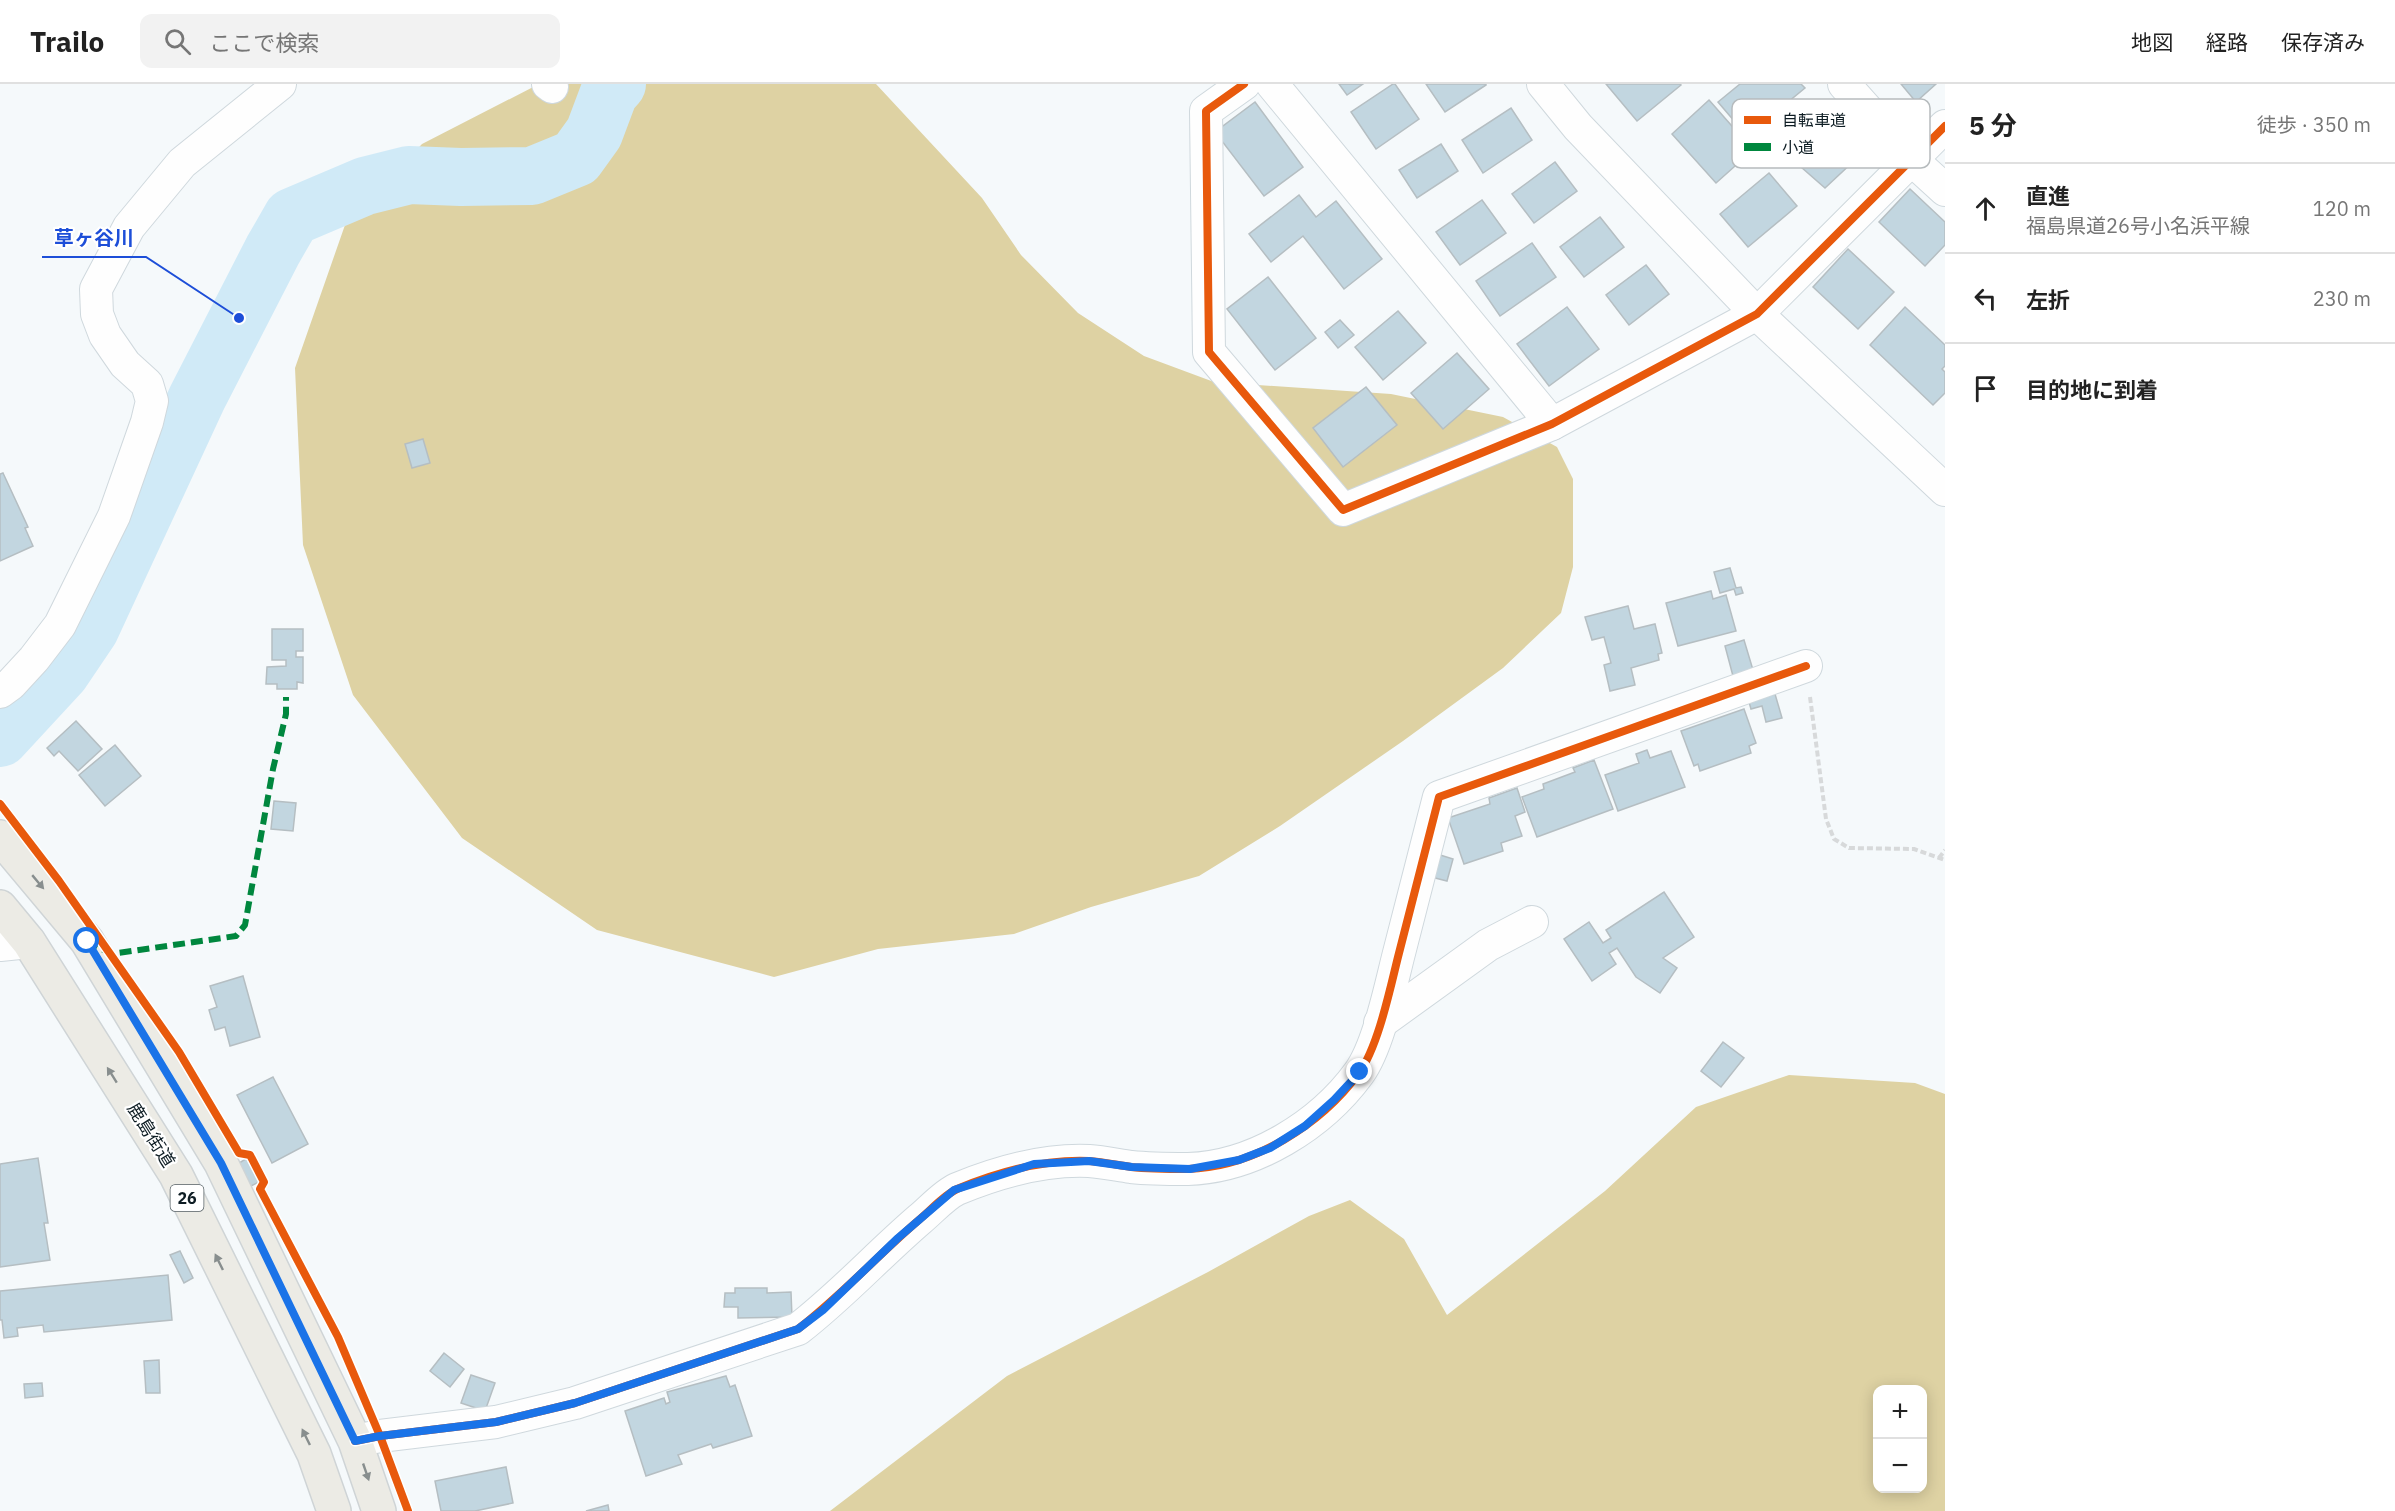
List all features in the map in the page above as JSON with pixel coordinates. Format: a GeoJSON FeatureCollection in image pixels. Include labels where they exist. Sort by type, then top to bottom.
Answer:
{"type":"FeatureCollection","features":[{"type":"Feature","properties":{"kind":"main road","name":"26"},"geometry":{"type":"LineString","coordinates":[[0,837],[87,941],[221,1163],[355,1441],[380,1511]]}},
{"type":"Feature","properties":{"kind":"main road","name":"鹿島街道"},"geometry":{"type":"LineString","coordinates":[[0,906],[14,944],[176,1175],[314,1454],[334,1511]]}},
{"type":"Feature","properties":{"kind":"street"},"geometry":{"type":"LineString","coordinates":[[0,692],[11,684],[34,659],[60,626],[114,516],[147,422],[152,401],[147,384],[125,364],[105,335],[97,314],[96,290],[129,227],[182,163],[280,84]]}},
{"type":"Feature","properties":{"kind":"street"},"geometry":{"type":"LineString","coordinates":[[1244,84],[1206,111],[1209,352],[1343,510],[1552,424],[1757,314],[1902,168]]}},
{"type":"Feature","properties":{"kind":"street"},"geometry":{"type":"LineString","coordinates":[[1272,84],[1552,424]]}},
{"type":"Feature","properties":{"kind":"street"},"geometry":{"type":"LineString","coordinates":[[1543,84],[1578,127],[1757,314],[1945,490]]}},
{"type":"Feature","properties":{"kind":"street"},"geometry":{"type":"LineString","coordinates":[[1844,84],[1857,99]]}},
{"type":"Feature","properties":{"kind":"street"},"geometry":{"type":"LineString","coordinates":[[1930,141],[1945,126]]}},
{"type":"Feature","properties":{"kind":"street"},"geometry":{"type":"LineString","coordinates":[[1921,168],[1945,190]]}},
{"type":"Feature","properties":{"kind":"street"},"geometry":{"type":"LineString","coordinates":[[355,1441],[496,1422],[575,1403],[798,1329],[823,1310],[898,1238],[954,1190],[1001,1174],[1034,1164],[1089,1161],[1132,1167],[1190,1169],[1239,1160],[1270,1148],[1305,1126],[1360,1072],[1380,1023],[1439,797],[1806,666]]}},
{"type":"Feature","properties":{"kind":"street"},"geometry":{"type":"LineString","coordinates":[[1380,1023],[1488,945],[1532,922]]}},
{"type":"Feature","properties":{"kind":"path"},"geometry":{"type":"LineString","coordinates":[[1806,666],[1826,819],[1834,839],[1849,848],[1914,849],[1945,860]]}},
{"type":"Feature","properties":{"kind":"path"},"geometry":{"type":"LineString","coordinates":[[1940,858],[1945,850]]}},
{"type":"Feature","properties":{"kind":"shaded area"},"geometry":{"type":"Polygon","coordinates":[[[539,84],[876,84],[982,198],[1021,255],[1078,313],[1144,356],[1214,382],[1391,394],[1503,417],[1557,447],[1573,479],[1573,567],[1561,613],[1503,668],[1403,741],[1280,826],[1199,876],[1091,907],[1014,934],[878,949],[774,977],[597,930],[462,838],[353,695],[303,545],[295,368],[345,225],[422,144],[539,84]]]}},
{"type":"Feature","properties":{"kind":"shaded area"},"geometry":{"type":"Polygon","coordinates":[[[1789,1075],[1915,1083],[1945,1094],[1945,1511],[830,1511],[1007,1376],[1208,1272],[1309,1216],[1350,1200],[1404,1239],[1447,1315],[1605,1191],[1696,1107],[1789,1075]]]}},
{"type":"Feature","properties":{"kind":"building"},"geometry":{"type":"Polygon","coordinates":[[[1339,84],[1363,84],[1347,95],[1339,84]]]}},
{"type":"Feature","properties":{"kind":"building"},"geometry":{"type":"Polygon","coordinates":[[[1393,84],[1419,119],[1376,149],[1351,112],[1393,84]]]}},
{"type":"Feature","properties":{"kind":"building"},"geometry":{"type":"Polygon","coordinates":[[[1426,84],[1486,84],[1486,85],[1445,112],[1426,84]]]}},
{"type":"Feature","properties":{"kind":"building"},"geometry":{"type":"Polygon","coordinates":[[[1606,84],[1680,84],[1681,85],[1637,121],[1606,84]]]}},
{"type":"Feature","properties":{"kind":"building"},"geometry":{"type":"Polygon","coordinates":[[[1740,84],[1801,84],[1805,88],[1792,99],[1732,99],[1732,118],[1718,102],[1740,84]]]}},
{"type":"Feature","properties":{"kind":"building"},"geometry":{"type":"Polygon","coordinates":[[[1901,84],[1936,84],[1919,99],[1914,99],[1901,84]]]}},
{"type":"Feature","properties":{"kind":"building"},"geometry":{"type":"Polygon","coordinates":[[[1709,100],[1732,126],[1733,168],[1716,183],[1672,134],[1709,100]]]}},
{"type":"Feature","properties":{"kind":"building"},"geometry":{"type":"Polygon","coordinates":[[[1255,102],[1303,167],[1264,196],[1215,132],[1255,102]]]}},
{"type":"Feature","properties":{"kind":"building"},"geometry":{"type":"Polygon","coordinates":[[[1511,108],[1532,140],[1483,173],[1462,140],[1511,108]]]}},
{"type":"Feature","properties":{"kind":"building"},"geometry":{"type":"Polygon","coordinates":[[[1441,144],[1458,171],[1417,198],[1399,170],[1441,144]]]}},
{"type":"Feature","properties":{"kind":"building"},"geometry":{"type":"Polygon","coordinates":[[[1555,162],[1577,191],[1534,223],[1512,194],[1555,162]]]}},
{"type":"Feature","properties":{"kind":"building"},"geometry":{"type":"Polygon","coordinates":[[[1802,168],[1846,168],[1825,188],[1802,168]]]}},
{"type":"Feature","properties":{"kind":"building"},"geometry":{"type":"Polygon","coordinates":[[[1769,173],[1797,206],[1748,247],[1720,214],[1769,173]]]}},
{"type":"Feature","properties":{"kind":"building"},"geometry":{"type":"Polygon","coordinates":[[[1910,189],[1945,222],[1945,245],[1925,266],[1879,222],[1910,189]]]}},
{"type":"Feature","properties":{"kind":"building"},"geometry":{"type":"Polygon","coordinates":[[[1299,195],[1316,217],[1336,201],[1382,259],[1344,289],[1303,236],[1271,262],[1249,234],[1299,195]]]}},
{"type":"Feature","properties":{"kind":"building"},"geometry":{"type":"Polygon","coordinates":[[[1482,200],[1506,233],[1460,265],[1436,232],[1482,200]]]}},
{"type":"Feature","properties":{"kind":"building"},"geometry":{"type":"Polygon","coordinates":[[[1600,217],[1624,247],[1584,277],[1560,247],[1600,217]]]}},
{"type":"Feature","properties":{"kind":"building"},"geometry":{"type":"Polygon","coordinates":[[[1532,243],[1556,277],[1500,316],[1476,281],[1532,243]]]}},
{"type":"Feature","properties":{"kind":"building"},"geometry":{"type":"Polygon","coordinates":[[[1848,249],[1894,292],[1858,329],[1813,287],[1848,249]]]}},
{"type":"Feature","properties":{"kind":"building"},"geometry":{"type":"Polygon","coordinates":[[[1646,265],[1669,294],[1629,325],[1606,295],[1646,265]]]}},
{"type":"Feature","properties":{"kind":"building"},"geometry":{"type":"Polygon","coordinates":[[[1268,277],[1316,338],[1275,370],[1227,309],[1268,277]]]}},
{"type":"Feature","properties":{"kind":"building"},"geometry":{"type":"Polygon","coordinates":[[[1567,307],[1599,349],[1549,386],[1517,344],[1567,307]]]}},
{"type":"Feature","properties":{"kind":"building"},"geometry":{"type":"Polygon","coordinates":[[[1905,307],[1945,345],[1945,366],[1942,369],[1945,372],[1945,393],[1933,405],[1870,345],[1905,307]]]}},
{"type":"Feature","properties":{"kind":"building"},"geometry":{"type":"Polygon","coordinates":[[[1398,311],[1426,343],[1383,380],[1355,347],[1398,311]]]}},
{"type":"Feature","properties":{"kind":"building"},"geometry":{"type":"Polygon","coordinates":[[[1340,320],[1354,335],[1338,348],[1325,332],[1340,320]]]}},
{"type":"Feature","properties":{"kind":"building"},"geometry":{"type":"Polygon","coordinates":[[[1457,353],[1489,389],[1443,429],[1411,393],[1457,353]]]}},
{"type":"Feature","properties":{"kind":"building"},"geometry":{"type":"Polygon","coordinates":[[[1366,387],[1397,425],[1343,467],[1313,428],[1366,387]]]}},
{"type":"Feature","properties":{"kind":"building"},"geometry":{"type":"Polygon","coordinates":[[[423,439],[430,463],[412,468],[405,444],[423,439]]]}},
{"type":"Feature","properties":{"kind":"building"},"geometry":{"type":"Polygon","coordinates":[[[3,473],[28,527],[25,528],[33,546],[0,561],[0,474],[3,473]]]}},
{"type":"Feature","properties":{"kind":"building"},"geometry":{"type":"Polygon","coordinates":[[[1730,568],[1736,588],[1741,587],[1743,593],[1736,595],[1734,589],[1720,593],[1714,572],[1730,568]]]}},
{"type":"Feature","properties":{"kind":"building"},"geometry":{"type":"Polygon","coordinates":[[[1711,591],[1713,599],[1726,595],[1736,631],[1678,646],[1666,603],[1711,591]]]}},
{"type":"Feature","properties":{"kind":"building"},"geometry":{"type":"Polygon","coordinates":[[[1628,606],[1634,629],[1655,624],[1662,653],[1658,654],[1659,660],[1631,668],[1635,685],[1610,691],[1604,665],[1611,663],[1604,637],[1592,640],[1585,617],[1628,606]]]}},
{"type":"Feature","properties":{"kind":"building"},"geometry":{"type":"Polygon","coordinates":[[[272,629],[303,629],[303,651],[296,651],[296,657],[303,657],[303,683],[297,682],[297,689],[277,689],[277,684],[266,684],[267,667],[286,666],[286,660],[272,660],[272,629]]]}},
{"type":"Feature","properties":{"kind":"building"},"geometry":{"type":"Polygon","coordinates":[[[1744,640],[1753,670],[1733,676],[1725,646],[1744,640]]]}},
{"type":"Feature","properties":{"kind":"building"},"geometry":{"type":"Polygon","coordinates":[[[1775,694],[1782,718],[1766,722],[1762,706],[1751,709],[1749,702],[1775,694]]]}},
{"type":"Feature","properties":{"kind":"building"},"geometry":{"type":"Polygon","coordinates":[[[1744,709],[1756,743],[1749,746],[1751,753],[1700,771],[1698,764],[1694,766],[1681,731],[1744,709]]]}},
{"type":"Feature","properties":{"kind":"building"},"geometry":{"type":"Polygon","coordinates":[[[76,721],[102,749],[78,771],[59,751],[54,756],[47,748],[76,721]]]}},
{"type":"Feature","properties":{"kind":"building"},"geometry":{"type":"Polygon","coordinates":[[[115,745],[141,776],[105,806],[79,775],[115,745]]]}},
{"type":"Feature","properties":{"kind":"building"},"geometry":{"type":"Polygon","coordinates":[[[1647,750],[1650,758],[1671,751],[1685,787],[1618,811],[1605,775],[1639,763],[1636,754],[1647,750]]]}},
{"type":"Feature","properties":{"kind":"building"},"geometry":{"type":"Polygon","coordinates":[[[1594,760],[1613,809],[1537,837],[1522,797],[1544,789],[1543,784],[1575,772],[1573,768],[1594,760]]]}},
{"type":"Feature","properties":{"kind":"building"},"geometry":{"type":"Polygon","coordinates":[[[1517,788],[1525,812],[1515,816],[1522,836],[1501,843],[1503,851],[1464,864],[1448,818],[1490,804],[1489,798],[1517,788]]]}},
{"type":"Feature","properties":{"kind":"building"},"geometry":{"type":"Polygon","coordinates":[[[274,801],[296,803],[293,831],[271,829],[274,801]]]}},
{"type":"Feature","properties":{"kind":"building"},"geometry":{"type":"Polygon","coordinates":[[[1437,854],[1453,859],[1447,881],[1431,877],[1437,854]]]}},
{"type":"Feature","properties":{"kind":"building"},"geometry":{"type":"Polygon","coordinates":[[[1664,892],[1694,937],[1663,958],[1677,968],[1660,993],[1636,977],[1617,948],[1609,953],[1616,964],[1592,981],[1564,939],[1589,922],[1603,943],[1611,938],[1606,930],[1664,892]]]}},
{"type":"Feature","properties":{"kind":"building"},"geometry":{"type":"Polygon","coordinates":[[[243,976],[260,1037],[230,1046],[225,1027],[215,1030],[209,1010],[217,1007],[210,986],[243,976]]]}},
{"type":"Feature","properties":{"kind":"building"},"geometry":{"type":"Polygon","coordinates":[[[1723,1042],[1744,1058],[1721,1087],[1701,1071],[1723,1042]]]}},
{"type":"Feature","properties":{"kind":"building"},"geometry":{"type":"Polygon","coordinates":[[[273,1077],[308,1144],[272,1163],[237,1095],[273,1077]]]}},
{"type":"Feature","properties":{"kind":"building"},"geometry":{"type":"Polygon","coordinates":[[[249,1157],[261,1181],[251,1186],[239,1163],[249,1157]]]}},
{"type":"Feature","properties":{"kind":"building"},"geometry":{"type":"Polygon","coordinates":[[[38,1158],[48,1223],[44,1223],[50,1260],[0,1267],[0,1164],[38,1158]]]}},
{"type":"Feature","properties":{"kind":"building"},"geometry":{"type":"Polygon","coordinates":[[[180,1251],[193,1278],[184,1283],[170,1255],[180,1251]]]}},
{"type":"Feature","properties":{"kind":"building"},"geometry":{"type":"Polygon","coordinates":[[[168,1275],[172,1320],[44,1332],[43,1325],[17,1328],[18,1336],[4,1338],[2,1320],[0,1320],[0,1291],[168,1275]]]}},
{"type":"Feature","properties":{"kind":"building"},"geometry":{"type":"Polygon","coordinates":[[[735,1288],[767,1288],[767,1293],[791,1292],[792,1317],[738,1318],[738,1307],[724,1307],[725,1293],[735,1293],[735,1288]]]}},
{"type":"Feature","properties":{"kind":"building"},"geometry":{"type":"Polygon","coordinates":[[[444,1353],[464,1369],[450,1387],[430,1371],[444,1353]]]}},
{"type":"Feature","properties":{"kind":"building"},"geometry":{"type":"Polygon","coordinates":[[[159,1360],[160,1393],[146,1393],[144,1361],[159,1360]]]}},
{"type":"Feature","properties":{"kind":"building"},"geometry":{"type":"Polygon","coordinates":[[[471,1375],[495,1383],[485,1411],[461,1403],[471,1375]]]}},
{"type":"Feature","properties":{"kind":"building"},"geometry":{"type":"Polygon","coordinates":[[[726,1376],[730,1387],[735,1385],[752,1436],[713,1448],[711,1444],[678,1455],[682,1464],[646,1476],[625,1411],[664,1398],[666,1404],[670,1402],[667,1392],[726,1376]]]}},
{"type":"Feature","properties":{"kind":"building"},"geometry":{"type":"Polygon","coordinates":[[[42,1383],[43,1396],[25,1398],[24,1384],[42,1383]]]}},
{"type":"Feature","properties":{"kind":"building"},"geometry":{"type":"Polygon","coordinates":[[[506,1467],[513,1503],[475,1511],[441,1511],[435,1481],[506,1467]]]}},
{"type":"Feature","properties":{"kind":"building"},"geometry":{"type":"Polygon","coordinates":[[[608,1505],[609,1511],[586,1511],[608,1505]]]}},
{"type":"Feature","properties":{"kind":"waterway"},"geometry":{"type":"LineString","coordinates":[[0,738],[61,672],[90,629],[197,398],[292,217],[365,186],[409,175],[532,176],[576,158],[594,133],[609,93],[617,84]]}},
{"type":"Feature","properties":{"kind":"marked path"},"geometry":{"type":"LineString","coordinates":[[87,941],[111,954],[236,936],[245,925],[273,769],[286,714],[286,697]]}},
{"type":"Feature","properties":{"kind":"cycle path"},"geometry":{"type":"LineString","coordinates":[[1244,84],[1206,111],[1209,352],[1343,510],[1552,424],[1757,314],[1903,168]]}},
{"type":"Feature","properties":{"kind":"cycle path"},"geometry":{"type":"LineString","coordinates":[[1930,141],[1945,126]]}},
{"type":"Feature","properties":{"kind":"cycle path"},"geometry":{"type":"LineString","coordinates":[[355,1441],[496,1422],[575,1403],[798,1329],[942,1199],[957,1189],[989,1177],[1038,1164],[1072,1161],[1094,1161],[1152,1169],[1213,1166],[1237,1160],[1284,1140],[1326,1110],[1366,1062],[1378,1033],[1387,1001],[1439,797],[1806,666]]}},
{"type":"Feature","properties":{"kind":"cycle path"},"geometry":{"type":"LineString","coordinates":[[0,804],[59,881],[179,1052],[239,1153],[250,1155],[264,1182],[260,1189],[338,1337],[380,1436],[408,1511]]}},
{"type":"Feature","properties":{"kind":"place","name":"草ヶ谷川"},"geometry":{"type":"Point","coordinates":[239,318]}},
{"type":"Feature","properties":{"kind":"route"},"geometry":{"type":"LineString","coordinates":[[87,941],[221,1163],[355,1441],[496,1422],[575,1403],[798,1329],[823,1310],[898,1238],[954,1190],[1034,1164],[1089,1161],[1132,1167],[1190,1169],[1239,1160],[1270,1148],[1305,1126],[1360,1072]]}}]}
